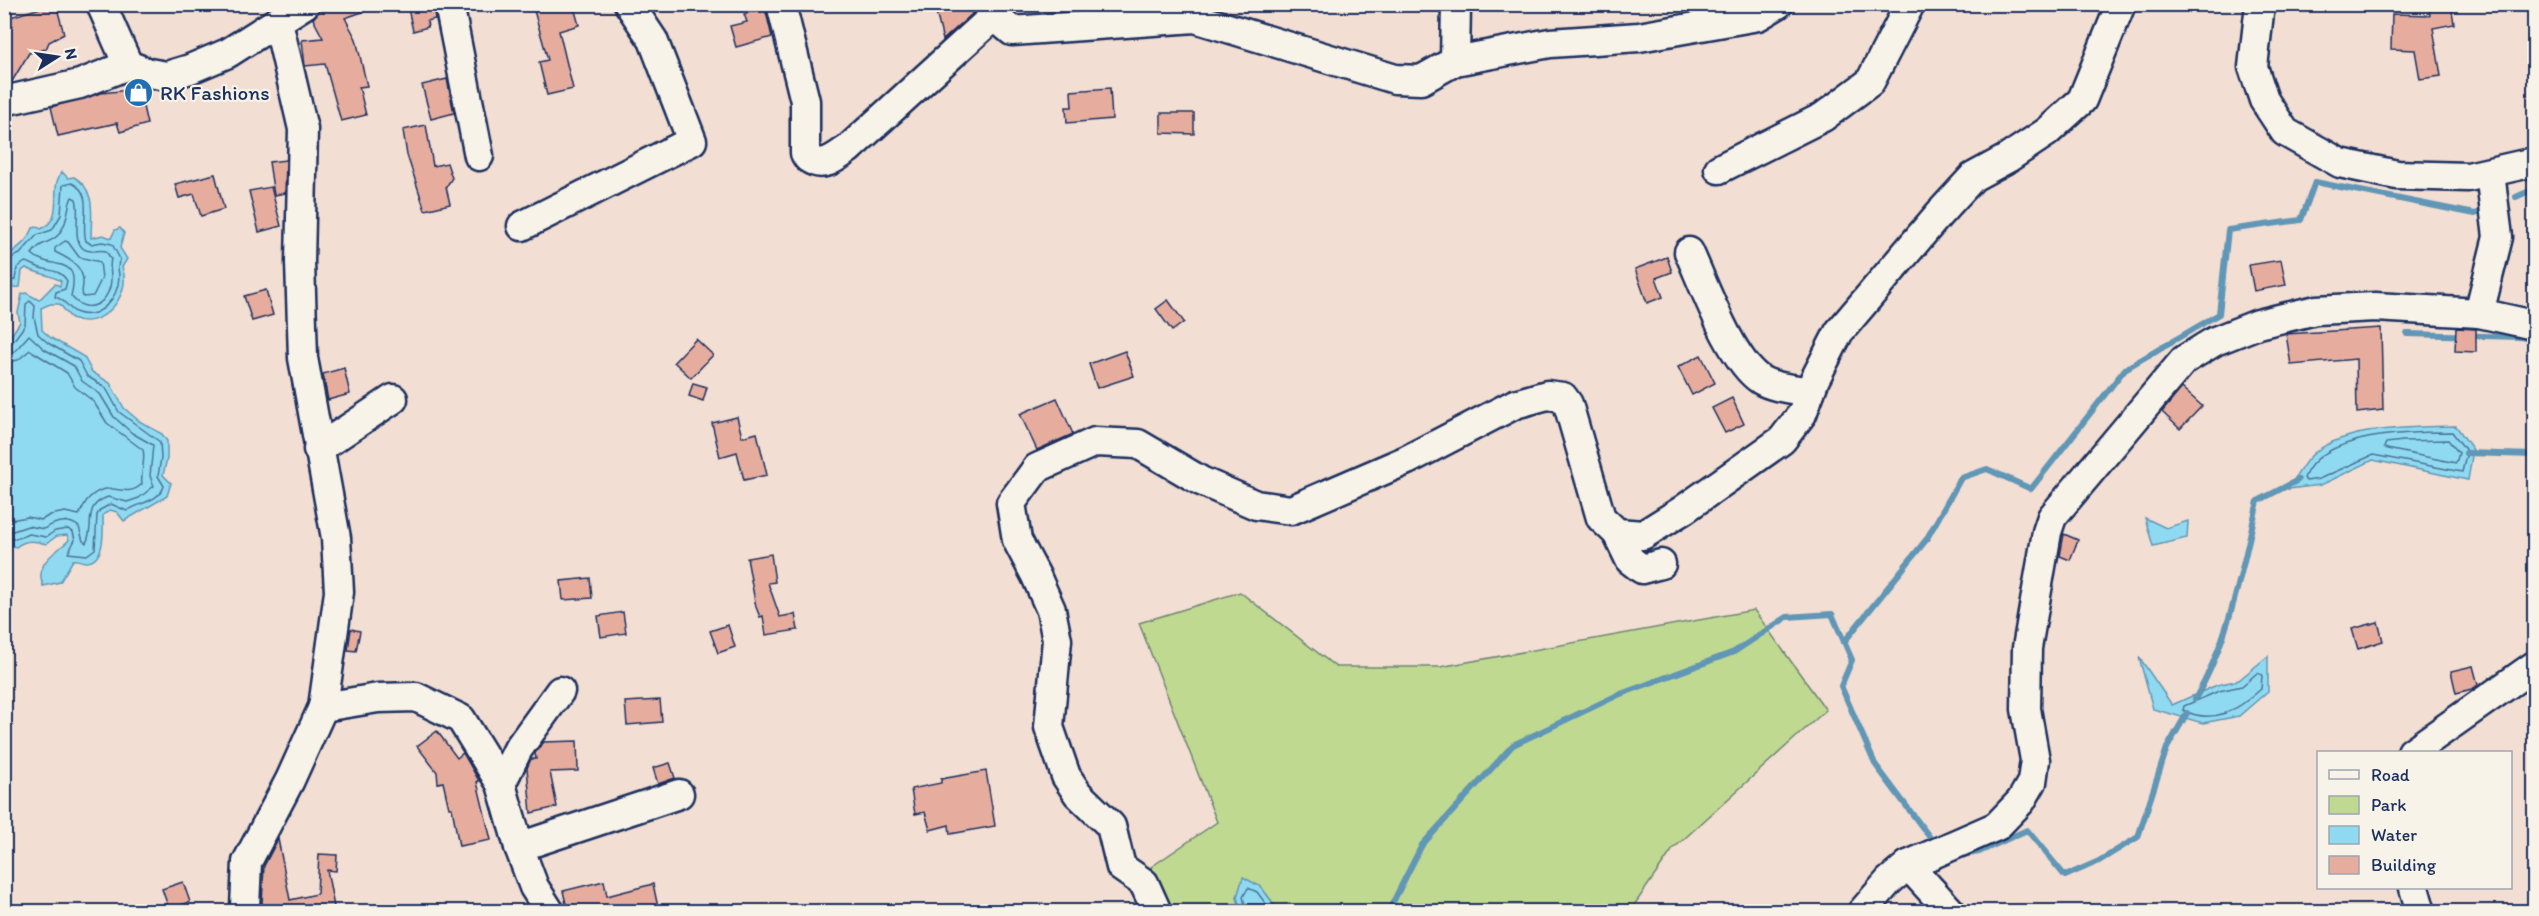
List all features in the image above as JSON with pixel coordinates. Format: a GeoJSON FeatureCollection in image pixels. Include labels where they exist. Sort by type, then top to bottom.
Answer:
{"type":"FeatureCollection","features":[{"type":"Feature","properties":{"kind":"street"},"geometry":{"type":"LineString","coordinates":[[101,4],[128,65]]}},
{"type":"Feature","properties":{"kind":"street"},"geometry":{"type":"LineString","coordinates":[[4,101],[80,84],[128,65],[149,73],[167,76],[228,53],[304,4]]}},
{"type":"Feature","properties":{"kind":"street"},"geometry":{"type":"LineString","coordinates":[[449,4],[479,156]]}},
{"type":"Feature","properties":{"kind":"street"},"geometry":{"type":"LineString","coordinates":[[522,226],[692,141],[653,40],[629,4]]}},
{"type":"Feature","properties":{"kind":"street"},"geometry":{"type":"LineString","coordinates":[[781,4],[805,101],[805,153],[808,158],[820,164],[828,163],[848,149],[992,10],[1012,31],[1195,18],[1395,79],[1422,80],[1455,61],[1550,43],[1639,37],[1758,16],[1778,4]]}},
{"type":"Feature","properties":{"kind":"street"},"geometry":{"type":"LineString","coordinates":[[1455,61],[1456,4]]}},
{"type":"Feature","properties":{"kind":"street"},"geometry":{"type":"LineString","coordinates":[[1719,169],[1823,117],[1870,82],[1910,4]]}},
{"type":"Feature","properties":{"kind":"street"},"geometry":{"type":"LineString","coordinates":[[1617,533],[1643,534],[1683,510],[1782,440],[1802,414],[1839,332],[1959,192],[1973,177],[2008,158],[2046,132],[2082,99],[2121,4]]}},
{"type":"Feature","properties":{"kind":"street"},"geometry":{"type":"LineString","coordinates":[[2260,4],[2253,67],[2264,100],[2285,132],[2340,164],[2397,175],[2444,178],[2468,177],[2535,162]]}},
{"type":"Feature","properties":{"kind":"street"},"geometry":{"type":"LineString","coordinates":[[246,912],[244,907],[247,862],[290,780],[323,707],[339,592],[336,538],[303,358],[300,262],[303,129],[278,22]]}},
{"type":"Feature","properties":{"kind":"street"},"geometry":{"type":"LineString","coordinates":[[2479,313],[2498,237],[2490,173]]}},
{"type":"Feature","properties":{"kind":"street"},"geometry":{"type":"LineString","coordinates":[[1689,252],[1734,348],[1752,372],[1762,381],[1810,392]]}},
{"type":"Feature","properties":{"kind":"street"},"geometry":{"type":"LineString","coordinates":[[1862,912],[1889,881],[1908,865],[1997,826],[2021,801],[2032,782],[2035,760],[2026,709],[2027,648],[2047,532],[2052,517],[2184,360],[2215,341],[2258,324],[2316,310],[2375,307],[2479,313],[2535,325]]}},
{"type":"Feature","properties":{"kind":"street"},"geometry":{"type":"LineString","coordinates":[[1157,912],[1144,883],[1121,867],[1111,826],[1078,794],[1065,776],[1049,727],[1057,640],[1051,610],[1017,540],[1011,503],[1037,468],[1095,442],[1138,444],[1201,482],[1256,505],[1291,510],[1407,460],[1515,404],[1547,395],[1563,397],[1568,404],[1601,518],[1617,533],[1630,560],[1642,569],[1661,564]]}},
{"type":"Feature","properties":{"kind":"street"},"geometry":{"type":"LineString","coordinates":[[318,449],[393,399]]}},
{"type":"Feature","properties":{"kind":"street"},"geometry":{"type":"LineString","coordinates":[[2415,751],[2535,666]]}},
{"type":"Feature","properties":{"kind":"street"},"geometry":{"type":"LineString","coordinates":[[501,784],[518,748],[560,691]]}},
{"type":"Feature","properties":{"kind":"street"},"geometry":{"type":"LineString","coordinates":[[323,707],[378,698],[416,697],[461,720],[501,784],[519,847],[534,887],[550,912]]}},
{"type":"Feature","properties":{"kind":"street"},"geometry":{"type":"LineString","coordinates":[[519,847],[679,794]]}},
{"type":"Feature","properties":{"kind":"street"},"geometry":{"type":"LineString","coordinates":[[1908,865],[1951,912]]}},
{"type":"Feature","properties":{"kind":"street"},"geometry":{"type":"LineString","coordinates":[[2414,889],[2421,912]]}},
{"type":"Feature","properties":{"kind":"green space"},"geometry":{"type":"Polygon","coordinates":[[[1240,592],[1336,667],[1440,667],[1754,610],[1826,710],[1673,849],[1630,911],[1279,911],[1261,887],[1237,897],[1241,911],[1166,911],[1151,867],[1217,822],[1139,623],[1240,592]]]}},
{"type":"Feature","properties":{"kind":"water"},"geometry":{"type":"Polygon","coordinates":[[[62,172],[68,178],[74,177],[86,189],[92,212],[91,238],[103,235],[111,238],[115,230],[120,228],[124,233],[120,248],[127,259],[122,267],[123,289],[112,308],[94,320],[83,321],[70,317],[60,304],[50,304],[41,308],[42,330],[51,338],[84,357],[92,372],[110,383],[124,408],[139,421],[162,434],[167,441],[167,459],[163,475],[171,483],[167,496],[124,521],[117,512],[110,510],[103,515],[103,535],[98,556],[87,562],[73,560],[60,582],[43,586],[41,571],[47,559],[69,540],[67,535],[57,536],[46,544],[30,541],[16,547],[5,544],[5,345],[20,322],[18,313],[22,294],[26,293],[39,300],[55,284],[60,286],[61,281],[26,268],[22,271],[20,287],[5,288],[4,256],[22,245],[33,228],[41,229],[49,224],[55,210],[58,178],[62,172]]]}},
{"type":"Feature","properties":{"kind":"water"},"geometry":{"type":"Polygon","coordinates":[[[2456,426],[2473,450],[2468,480],[2373,460],[2321,485],[2288,489],[2309,458],[2322,447],[2338,440],[2378,430],[2456,426]]]}},
{"type":"Feature","properties":{"kind":"water"},"geometry":{"type":"Polygon","coordinates":[[[2145,518],[2166,528],[2188,521],[2187,538],[2153,546],[2145,518]]]}},
{"type":"Feature","properties":{"kind":"water"},"geometry":{"type":"Polygon","coordinates":[[[2268,656],[2268,691],[2239,716],[2203,723],[2153,709],[2139,657],[2172,705],[2217,685],[2239,680],[2268,656]]]}},
{"type":"Feature","properties":{"kind":"water"},"geometry":{"type":"Polygon","coordinates":[[[1243,877],[1261,887],[1279,911],[1241,911],[1237,897],[1243,877]]]}},
{"type":"Feature","properties":{"kind":"building"},"geometry":{"type":"Polygon","coordinates":[[[56,4],[64,34],[49,42],[46,49],[29,53],[11,83],[4,84],[4,19],[56,4]]]}},
{"type":"Feature","properties":{"kind":"building"},"geometry":{"type":"Polygon","coordinates":[[[326,4],[376,4],[377,7],[345,18],[356,39],[367,86],[359,87],[366,115],[341,121],[325,64],[305,66],[302,40],[323,38],[313,19],[321,7],[326,4]]]}},
{"type":"Feature","properties":{"kind":"building"},"geometry":{"type":"Polygon","coordinates":[[[407,4],[433,4],[435,19],[427,21],[428,27],[413,31],[407,4]]]}},
{"type":"Feature","properties":{"kind":"building"},"geometry":{"type":"Polygon","coordinates":[[[543,4],[573,4],[579,25],[559,31],[573,89],[547,95],[539,62],[548,60],[533,7],[543,4]]]}},
{"type":"Feature","properties":{"kind":"building"},"geometry":{"type":"Polygon","coordinates":[[[970,4],[972,14],[943,40],[936,12],[970,4]]]}},
{"type":"Feature","properties":{"kind":"building"},"geometry":{"type":"Polygon","coordinates":[[[2451,4],[2454,24],[2433,28],[2441,76],[2420,79],[2415,50],[2391,49],[2392,14],[2430,15],[2429,8],[2451,4]]]}},
{"type":"Feature","properties":{"kind":"building"},"geometry":{"type":"Polygon","coordinates":[[[765,8],[772,37],[736,47],[730,26],[747,22],[744,14],[765,8]]]}},
{"type":"Feature","properties":{"kind":"building"},"geometry":{"type":"Polygon","coordinates":[[[447,79],[454,113],[431,119],[422,85],[447,79]]]}},
{"type":"Feature","properties":{"kind":"building"},"geometry":{"type":"Polygon","coordinates":[[[1110,88],[1112,119],[1067,123],[1066,107],[1072,107],[1071,91],[1110,88]]]}},
{"type":"Feature","properties":{"kind":"building"},"geometry":{"type":"Polygon","coordinates":[[[139,89],[147,124],[120,132],[117,123],[58,136],[51,107],[101,93],[139,89]]]}},
{"type":"Feature","properties":{"kind":"building"},"geometry":{"type":"Polygon","coordinates":[[[1161,113],[1194,113],[1194,134],[1161,133],[1161,113]]]}},
{"type":"Feature","properties":{"kind":"building"},"geometry":{"type":"Polygon","coordinates":[[[426,125],[433,166],[447,163],[452,178],[446,187],[450,204],[425,210],[407,155],[403,130],[426,125]]]}},
{"type":"Feature","properties":{"kind":"building"},"geometry":{"type":"Polygon","coordinates":[[[286,160],[285,193],[274,195],[269,162],[286,160]]]}},
{"type":"Feature","properties":{"kind":"building"},"geometry":{"type":"Polygon","coordinates":[[[215,174],[224,209],[201,216],[194,194],[179,198],[175,184],[215,174]]]}},
{"type":"Feature","properties":{"kind":"building"},"geometry":{"type":"Polygon","coordinates":[[[271,187],[281,226],[259,232],[249,191],[271,187]]]}},
{"type":"Feature","properties":{"kind":"building"},"geometry":{"type":"Polygon","coordinates":[[[1667,257],[1672,272],[1656,278],[1663,297],[1647,303],[1635,269],[1667,257]]]}},
{"type":"Feature","properties":{"kind":"building"},"geometry":{"type":"Polygon","coordinates":[[[2281,260],[2286,285],[2254,291],[2249,265],[2281,260]]]}},
{"type":"Feature","properties":{"kind":"building"},"geometry":{"type":"Polygon","coordinates":[[[266,290],[273,315],[252,321],[244,296],[266,290]]]}},
{"type":"Feature","properties":{"kind":"building"},"geometry":{"type":"Polygon","coordinates":[[[1168,300],[1184,322],[1172,331],[1156,309],[1168,300]]]}},
{"type":"Feature","properties":{"kind":"building"},"geometry":{"type":"Polygon","coordinates":[[[2381,328],[2383,410],[2357,413],[2356,359],[2291,365],[2286,334],[2381,328]]]}},
{"type":"Feature","properties":{"kind":"building"},"geometry":{"type":"Polygon","coordinates":[[[2456,328],[2476,329],[2476,352],[2455,351],[2456,328]]]}},
{"type":"Feature","properties":{"kind":"building"},"geometry":{"type":"Polygon","coordinates":[[[696,339],[713,355],[691,378],[674,362],[696,339]]]}},
{"type":"Feature","properties":{"kind":"building"},"geometry":{"type":"Polygon","coordinates":[[[1125,351],[1134,376],[1097,388],[1089,364],[1125,351]]]}},
{"type":"Feature","properties":{"kind":"building"},"geometry":{"type":"Polygon","coordinates":[[[1701,355],[1715,383],[1692,395],[1678,367],[1701,355]]]}},
{"type":"Feature","properties":{"kind":"building"},"geometry":{"type":"Polygon","coordinates":[[[344,368],[350,394],[328,400],[323,374],[344,368]]]}},
{"type":"Feature","properties":{"kind":"building"},"geometry":{"type":"Polygon","coordinates":[[[693,383],[707,387],[703,401],[689,396],[693,383]]]}},
{"type":"Feature","properties":{"kind":"building"},"geometry":{"type":"Polygon","coordinates":[[[2182,388],[2202,406],[2180,429],[2162,412],[2182,388]]]}},
{"type":"Feature","properties":{"kind":"building"},"geometry":{"type":"Polygon","coordinates":[[[1057,398],[1073,434],[1037,450],[1020,414],[1057,398]]]}},
{"type":"Feature","properties":{"kind":"building"},"geometry":{"type":"Polygon","coordinates":[[[1732,398],[1744,424],[1725,433],[1712,408],[1732,398]]]}},
{"type":"Feature","properties":{"kind":"building"},"geometry":{"type":"Polygon","coordinates":[[[737,417],[742,437],[757,433],[767,475],[744,480],[737,452],[720,457],[712,423],[737,417]]]}},
{"type":"Feature","properties":{"kind":"building"},"geometry":{"type":"Polygon","coordinates":[[[2064,534],[2078,540],[2070,560],[2060,556],[2064,534]]]}},
{"type":"Feature","properties":{"kind":"building"},"geometry":{"type":"Polygon","coordinates":[[[771,554],[775,582],[768,583],[780,617],[795,614],[798,630],[766,635],[763,616],[760,617],[756,607],[747,558],[771,554]]]}},
{"type":"Feature","properties":{"kind":"building"},"geometry":{"type":"Polygon","coordinates":[[[590,578],[592,598],[563,600],[561,581],[590,578]]]}},
{"type":"Feature","properties":{"kind":"building"},"geometry":{"type":"Polygon","coordinates":[[[623,612],[626,633],[601,637],[598,616],[623,612]]]}},
{"type":"Feature","properties":{"kind":"building"},"geometry":{"type":"Polygon","coordinates":[[[2378,622],[2383,641],[2358,649],[2352,629],[2378,622]]]}},
{"type":"Feature","properties":{"kind":"building"},"geometry":{"type":"Polygon","coordinates":[[[728,625],[735,647],[718,653],[710,631],[728,625]]]}},
{"type":"Feature","properties":{"kind":"building"},"geometry":{"type":"Polygon","coordinates":[[[351,629],[360,631],[356,651],[348,650],[351,629]]]}},
{"type":"Feature","properties":{"kind":"building"},"geometry":{"type":"Polygon","coordinates":[[[2473,666],[2478,685],[2456,693],[2451,671],[2473,666]]]}},
{"type":"Feature","properties":{"kind":"building"},"geometry":{"type":"Polygon","coordinates":[[[660,700],[662,722],[627,725],[625,702],[660,700]]]}},
{"type":"Feature","properties":{"kind":"building"},"geometry":{"type":"Polygon","coordinates":[[[437,731],[457,758],[463,753],[479,781],[477,782],[491,840],[459,846],[452,808],[449,808],[443,782],[438,783],[437,772],[417,746],[437,731]]]}},
{"type":"Feature","properties":{"kind":"building"},"geometry":{"type":"Polygon","coordinates":[[[577,741],[578,771],[550,772],[557,807],[531,813],[527,768],[531,759],[536,759],[535,753],[544,742],[577,741]]]}},
{"type":"Feature","properties":{"kind":"building"},"geometry":{"type":"Polygon","coordinates":[[[670,763],[675,778],[658,784],[653,768],[670,763]]]}},
{"type":"Feature","properties":{"kind":"building"},"geometry":{"type":"Polygon","coordinates":[[[986,771],[995,826],[950,834],[949,825],[930,830],[925,812],[915,814],[911,789],[941,783],[941,779],[986,771]]]}},
{"type":"Feature","properties":{"kind":"building"},"geometry":{"type":"Polygon","coordinates":[[[278,839],[290,900],[317,894],[319,854],[337,855],[336,871],[327,870],[335,912],[266,912],[265,905],[262,904],[264,866],[278,839]]]}},
{"type":"Feature","properties":{"kind":"building"},"geometry":{"type":"Polygon","coordinates":[[[604,881],[607,896],[653,884],[659,912],[568,912],[563,891],[604,881]]]}},
{"type":"Feature","properties":{"kind":"building"},"geometry":{"type":"Polygon","coordinates":[[[183,882],[190,902],[169,909],[162,889],[183,882]]]}},
{"type":"Feature","properties":{"kind":"waterway"},"geometry":{"type":"LineString","coordinates":[[1844,642],[1926,540],[1961,478],[1987,469],[2031,489],[2125,369],[2219,314],[2228,230],[2301,220],[2315,182],[2475,214],[2486,210]]}},
{"type":"Feature","properties":{"kind":"waterway"},"geometry":{"type":"LineString","coordinates":[[2516,197],[2534,189]]}},
{"type":"Feature","properties":{"kind":"waterway"},"geometry":{"type":"LineString","coordinates":[[2407,334],[2521,337],[2534,340]]}},
{"type":"Feature","properties":{"kind":"waterway"},"geometry":{"type":"LineString","coordinates":[[2466,453],[2534,455]]}},
{"type":"Feature","properties":{"kind":"waterway"},"geometry":{"type":"LineString","coordinates":[[2195,699],[2217,652],[2234,602],[2258,501],[2298,480]]}},
{"type":"Feature","properties":{"kind":"waterway"},"geometry":{"type":"LineString","coordinates":[[1388,912],[1422,845],[1513,745],[1618,695],[1734,652],[1787,617],[1832,614],[1852,660],[1841,686],[1875,764],[1931,839]]}},
{"type":"Feature","properties":{"kind":"waterway"},"geometry":{"type":"LineString","coordinates":[[1963,855],[1979,852],[2027,830],[2065,876],[2099,861],[2138,837],[2167,748],[2187,713]]}},
{"type":"Feature","properties":{"kind":"place","name":"RK Fashions"},"geometry":{"type":"Point","coordinates":[139,93]}}]}
